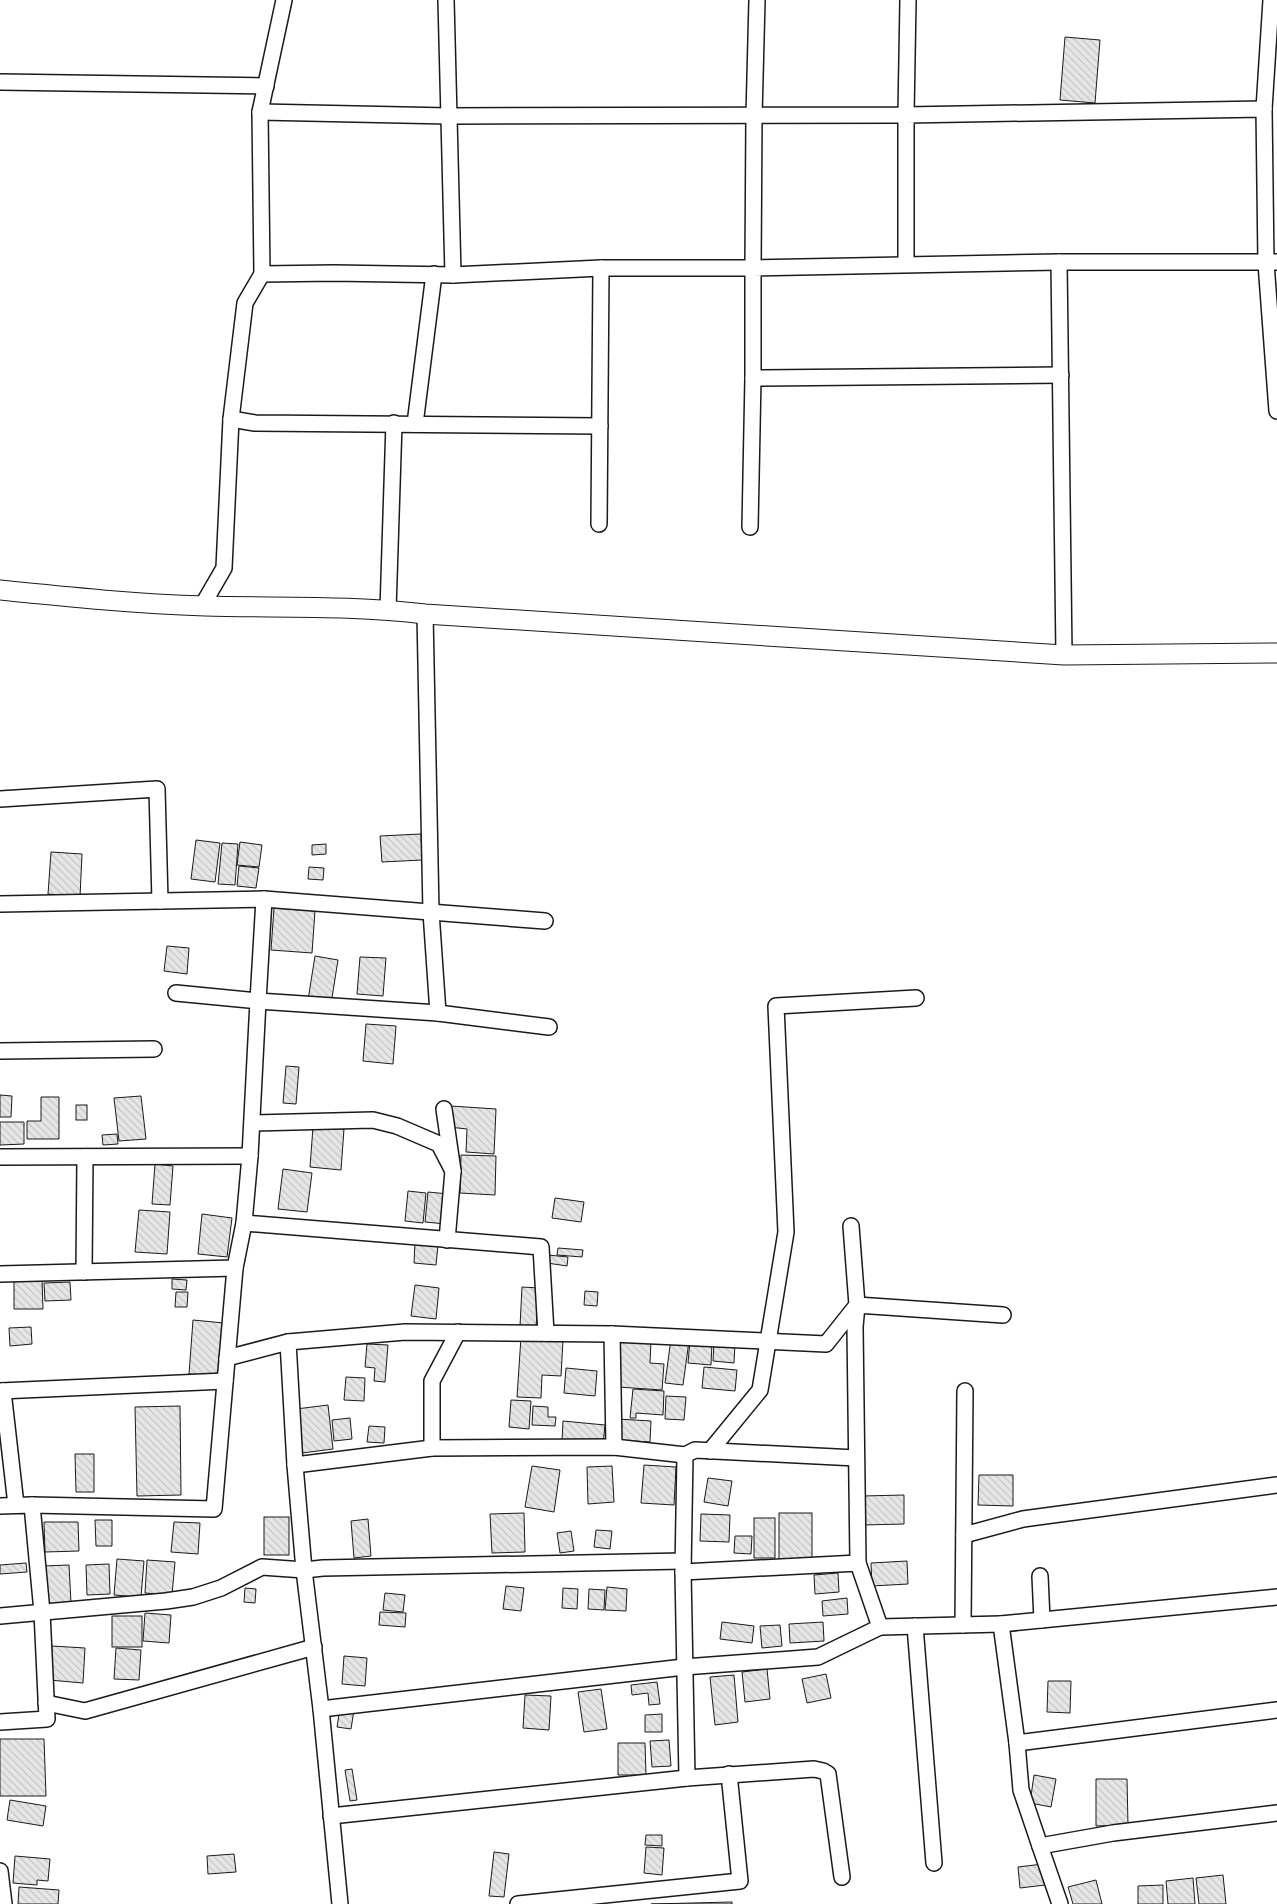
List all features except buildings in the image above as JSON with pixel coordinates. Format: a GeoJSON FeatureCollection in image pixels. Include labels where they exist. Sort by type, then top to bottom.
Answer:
{"type":"FeatureCollection","features":[{"type":"Feature","properties":{"kind":"street"},"geometry":{"type":"LineString","coordinates":[[202,606],[224,568],[231,418],[245,303],[262,274],[260,112],[284,0]]}},
{"type":"Feature","properties":{"kind":"street"},"geometry":{"type":"LineString","coordinates":[[446,0],[453,275]]}},
{"type":"Feature","properties":{"kind":"street"},"geometry":{"type":"LineString","coordinates":[[750,527],[757,0]]}},
{"type":"Feature","properties":{"kind":"street"},"geometry":{"type":"LineString","coordinates":[[906,264],[908,0]]}},
{"type":"Feature","properties":{"kind":"street"},"geometry":{"type":"LineString","coordinates":[[1271,0],[1273,44],[1264,109],[1277,411]]}},
{"type":"Feature","properties":{"kind":"street"},"geometry":{"type":"LineString","coordinates":[[0,82],[266,86]]}},
{"type":"Feature","properties":{"kind":"street"},"geometry":{"type":"LineString","coordinates":[[260,112],[449,116],[754,116],[1264,109]]}},
{"type":"Feature","properties":{"kind":"street"},"geometry":{"type":"LineString","coordinates":[[262,274],[453,275],[602,268],[753,268],[1060,262],[1272,262]]}},
{"type":"Feature","properties":{"kind":"street"},"geometry":{"type":"LineString","coordinates":[[1060,262],[1064,656]]}},
{"type":"Feature","properties":{"kind":"street"},"geometry":{"type":"LineString","coordinates":[[599,524],[602,268]]}},
{"type":"Feature","properties":{"kind":"street"},"geometry":{"type":"LineString","coordinates":[[415,424],[434,274]]}},
{"type":"Feature","properties":{"kind":"street"},"geometry":{"type":"LineString","coordinates":[[753,378],[1061,375]]}},
{"type":"Feature","properties":{"kind":"street"},"geometry":{"type":"LineString","coordinates":[[231,418],[255,423],[600,426]]}},
{"type":"Feature","properties":{"kind":"street"},"geometry":{"type":"LineString","coordinates":[[388,610],[394,423]]}},
{"type":"Feature","properties":{"kind":"street"},"geometry":{"type":"LineString","coordinates":[[0,590],[94,599],[202,606],[388,610],[1064,656],[1277,652]]}},
{"type":"Feature","properties":{"kind":"street"},"geometry":{"type":"LineString","coordinates":[[425,614],[431,912],[438,1013]]}},
{"type":"Feature","properties":{"kind":"street"},"geometry":{"type":"LineString","coordinates":[[0,799],[157,789],[160,901]]}},
{"type":"Feature","properties":{"kind":"street"},"geometry":{"type":"LineString","coordinates":[[0,1506],[214,1509],[235,1268],[244,1222],[250,1156],[264,899]]}},
{"type":"Feature","properties":{"kind":"street"},"geometry":{"type":"LineString","coordinates":[[0,904],[264,899],[545,921]]}},
{"type":"Feature","properties":{"kind":"street"},"geometry":{"type":"LineString","coordinates":[[176,994],[438,1013],[549,1027]]}},
{"type":"Feature","properties":{"kind":"street"},"geometry":{"type":"LineString","coordinates":[[710,1451],[760,1390],[786,1232],[776,1006],[916,998]]}},
{"type":"Feature","properties":{"kind":"street"},"geometry":{"type":"LineString","coordinates":[[0,1051],[154,1049]]}},
{"type":"Feature","properties":{"kind":"street"},"geometry":{"type":"LineString","coordinates":[[444,1109],[453,1171],[447,1240]]}},
{"type":"Feature","properties":{"kind":"street"},"geometry":{"type":"LineString","coordinates":[[252,1123],[373,1120],[397,1126],[439,1144],[453,1171]]}},
{"type":"Feature","properties":{"kind":"street"},"geometry":{"type":"LineString","coordinates":[[0,1157],[250,1156]]}},
{"type":"Feature","properties":{"kind":"street"},"geometry":{"type":"LineString","coordinates":[[84,1157],[84,1272]]}},
{"type":"Feature","properties":{"kind":"street"},"geometry":{"type":"LineString","coordinates":[[244,1222],[541,1248],[546,1333]]}},
{"type":"Feature","properties":{"kind":"street"},"geometry":{"type":"LineString","coordinates":[[851,1226],[857,1305],[856,1458],[858,1563],[880,1627]]}},
{"type":"Feature","properties":{"kind":"street"},"geometry":{"type":"LineString","coordinates":[[0,1274],[235,1268]]}},
{"type":"Feature","properties":{"kind":"street"},"geometry":{"type":"LineString","coordinates":[[227,1358],[288,1342],[405,1332],[612,1334],[826,1344],[857,1305]]}},
{"type":"Feature","properties":{"kind":"street"},"geometry":{"type":"LineString","coordinates":[[857,1305],[1003,1315]]}},
{"type":"Feature","properties":{"kind":"street"},"geometry":{"type":"LineString","coordinates":[[432,1448],[432,1381],[458,1332]]}},
{"type":"Feature","properties":{"kind":"street"},"geometry":{"type":"LineString","coordinates":[[612,1334],[614,1448]]}},
{"type":"Feature","properties":{"kind":"street"},"geometry":{"type":"LineString","coordinates":[[288,1342],[295,1465],[304,1570],[321,1709],[340,1904]]}},
{"type":"Feature","properties":{"kind":"street"},"geometry":{"type":"LineString","coordinates":[[16,1505],[2,1391],[225,1381]]}},
{"type":"Feature","properties":{"kind":"street"},"geometry":{"type":"LineString","coordinates":[[963,1625],[965,1391]]}},
{"type":"Feature","properties":{"kind":"street"},"geometry":{"type":"LineString","coordinates":[[295,1465],[432,1448],[614,1448],[684,1455],[695,1450],[856,1458]]}},
{"type":"Feature","properties":{"kind":"street"},"geometry":{"type":"LineString","coordinates":[[684,1455],[683,1566],[687,1778]]}},
{"type":"Feature","properties":{"kind":"street"},"geometry":{"type":"LineString","coordinates":[[964,1535],[1023,1519],[1277,1485]]}},
{"type":"Feature","properties":{"kind":"street"},"geometry":{"type":"LineString","coordinates":[[0,1722],[47,1719],[42,1612],[32,1505]]}},
{"type":"Feature","properties":{"kind":"street"},"geometry":{"type":"LineString","coordinates":[[0,1616],[193,1597],[220,1588],[262,1567],[304,1570],[323,1568],[858,1563]]}},
{"type":"Feature","properties":{"kind":"street"},"geometry":{"type":"LineString","coordinates":[[1040,1576],[1042,1620]]}},
{"type":"Feature","properties":{"kind":"street"},"geometry":{"type":"LineString","coordinates":[[321,1709],[684,1667],[818,1657],[880,1627],[1001,1624],[1277,1597]]}},
{"type":"Feature","properties":{"kind":"street"},"geometry":{"type":"LineString","coordinates":[[1001,1624],[1017,1743],[1021,1790],[1060,1904]]}},
{"type":"Feature","properties":{"kind":"street"},"geometry":{"type":"LineString","coordinates":[[915,1626],[934,1863]]}},
{"type":"Feature","properties":{"kind":"street"},"geometry":{"type":"LineString","coordinates":[[46,1702],[85,1711],[314,1646]]}},
{"type":"Feature","properties":{"kind":"street"},"geometry":{"type":"LineString","coordinates":[[1017,1743],[1277,1710]]}},
{"type":"Feature","properties":{"kind":"street"},"geometry":{"type":"LineString","coordinates":[[331,1816],[687,1778],[814,1769],[828,1774],[842,1877]]}},
{"type":"Feature","properties":{"kind":"street"},"geometry":{"type":"LineString","coordinates":[[518,1904],[740,1881],[729,1774]]}},
{"type":"Feature","properties":{"kind":"street"},"geometry":{"type":"LineString","coordinates":[[1040,1846],[1113,1833],[1277,1812]]}},
{"type":"Feature","properties":{"kind":"street"},"geometry":{"type":"LineString","coordinates":[[0,1871],[4,1904]]}}]}
